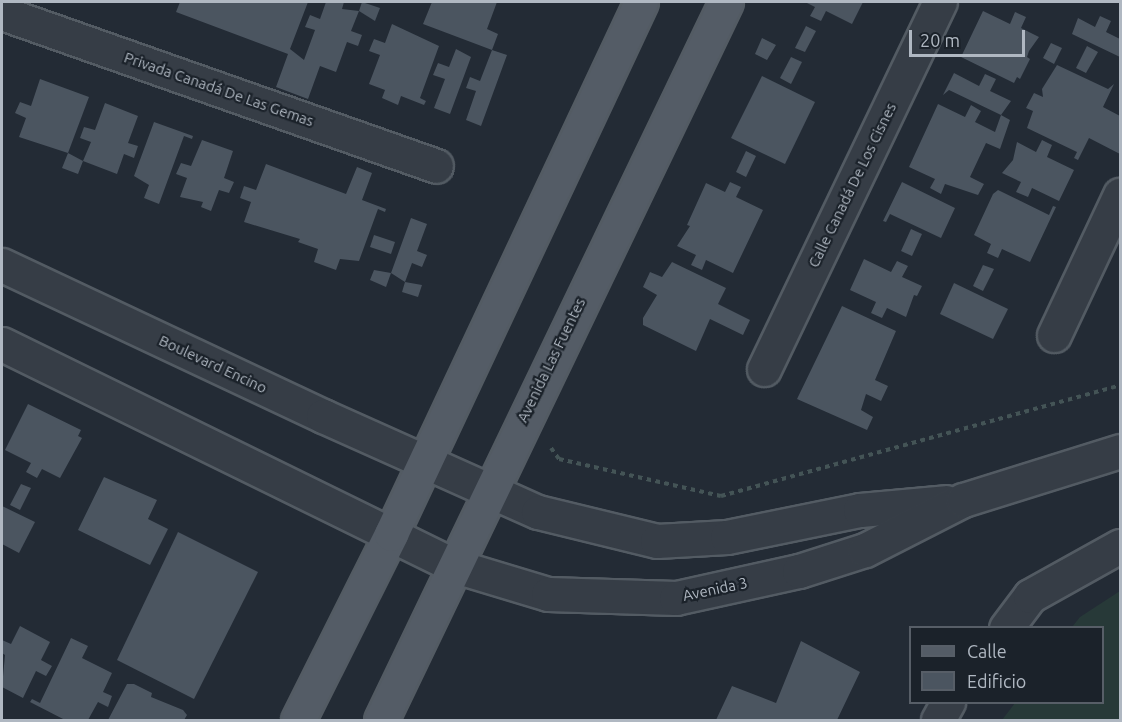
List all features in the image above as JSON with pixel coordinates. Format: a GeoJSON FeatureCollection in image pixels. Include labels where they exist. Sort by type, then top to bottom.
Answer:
{"type":"FeatureCollection","features":[{"type":"Feature","properties":{"kind":"main road"},"geometry":{"type":"LineString","coordinates":[[298,720],[391,534],[641,2]]}},
{"type":"Feature","properties":{"kind":"main road","name":"Avenida Las Fuentes"},"geometry":{"type":"LineString","coordinates":[[381,720],[455,566],[488,490],[726,2]]}},
{"type":"Feature","properties":{"kind":"street","name":"Calle Canadá De Los Cisnes"},"geometry":{"type":"LineString","coordinates":[[764,369],[940,2]]}},
{"type":"Feature","properties":{"kind":"street","name":"Privada Canadá De Las Gemas"},"geometry":{"type":"LineString","coordinates":[[2,13],[436,166]]}},
{"type":"Feature","properties":{"kind":"street"},"geometry":{"type":"LineString","coordinates":[[1054,335],[1120,195]]}},
{"type":"Feature","properties":{"kind":"street","name":"Boulevard Encino"},"geometry":{"type":"LineString","coordinates":[[2,265],[425,462]]}},
{"type":"Feature","properties":{"kind":"street"},"geometry":{"type":"LineString","coordinates":[[2,344],[391,534]]}},
{"type":"Feature","properties":{"kind":"street","name":"Avenida 3"},"geometry":{"type":"LineString","coordinates":[[391,534],[455,566],[548,594],[676,598],[799,572],[865,550],[963,500],[1120,451]]}},
{"type":"Feature","properties":{"kind":"street","name":"Avenida 3"},"geometry":{"type":"LineString","coordinates":[[425,462],[538,512],[657,541],[709,538],[860,510],[963,500]]}},
{"type":"Feature","properties":{"kind":"street"},"geometry":{"type":"LineString","coordinates":[[709,538],[715,589]]}},
{"type":"Feature","properties":{"kind":"street"},"geometry":{"type":"LineString","coordinates":[[1007,626],[1030,596],[1120,546]]}},
{"type":"Feature","properties":{"kind":"street"},"geometry":{"type":"LineString","coordinates":[[939,720],[947,704]]}},
{"type":"Feature","properties":{"kind":"shaded area"},"geometry":{"type":"Polygon","coordinates":[[[1120,591],[1120,720],[1002,720],[1014,704],[1104,704],[1104,626],[1073,626],[1080,617],[1120,591]]]}},
{"type":"Feature","properties":{"kind":"building"},"geometry":{"type":"Polygon","coordinates":[[[180,2],[308,2],[290,49],[304,60],[315,30],[305,27],[310,15],[320,19],[326,2],[344,2],[342,9],[359,11],[351,31],[362,35],[358,46],[347,42],[336,72],[320,66],[308,99],[276,87],[288,54],[176,12],[180,2]]]}},
{"type":"Feature","properties":{"kind":"building"},"geometry":{"type":"Polygon","coordinates":[[[362,2],[380,8],[375,21],[359,11],[362,2]]]}},
{"type":"Feature","properties":{"kind":"building"},"geometry":{"type":"Polygon","coordinates":[[[432,2],[497,2],[487,29],[498,34],[492,50],[423,24],[432,2]]]}},
{"type":"Feature","properties":{"kind":"building"},"geometry":{"type":"Polygon","coordinates":[[[805,2],[863,2],[852,24],[826,11],[821,21],[810,16],[815,7],[805,2]]]}},
{"type":"Feature","properties":{"kind":"building"},"geometry":{"type":"Polygon","coordinates":[[[983,11],[1010,24],[1015,12],[1026,17],[1021,28],[1039,37],[1029,51],[1027,57],[1030,59],[1020,79],[1017,77],[1014,83],[961,57],[983,11]]]}},
{"type":"Feature","properties":{"kind":"building"},"geometry":{"type":"Polygon","coordinates":[[[1100,16],[1111,21],[1106,32],[1120,39],[1120,57],[1072,34],[1078,18],[1095,27],[1100,16]]]}},
{"type":"Feature","properties":{"kind":"building"},"geometry":{"type":"Polygon","coordinates":[[[392,24],[439,46],[420,98],[426,101],[424,105],[401,96],[398,105],[382,98],[385,90],[369,84],[380,55],[369,51],[374,39],[385,43],[392,24]]]}},
{"type":"Feature","properties":{"kind":"building"},"geometry":{"type":"Polygon","coordinates":[[[806,26],[816,31],[805,52],[795,48],[806,26]]]}},
{"type":"Feature","properties":{"kind":"building"},"geometry":{"type":"Polygon","coordinates":[[[762,38],[776,45],[767,60],[755,54],[762,38]]]}},
{"type":"Feature","properties":{"kind":"building"},"geometry":{"type":"Polygon","coordinates":[[[1051,43],[1062,48],[1054,64],[1043,58],[1051,43]]]}},
{"type":"Feature","properties":{"kind":"building"},"geometry":{"type":"Polygon","coordinates":[[[1087,46],[1098,52],[1086,73],[1076,68],[1087,46]]]}},
{"type":"Feature","properties":{"kind":"building"},"geometry":{"type":"Polygon","coordinates":[[[456,49],[471,57],[450,114],[434,108],[445,79],[433,75],[438,63],[449,67],[456,49]]]}},
{"type":"Feature","properties":{"kind":"building"},"geometry":{"type":"Polygon","coordinates":[[[492,50],[507,55],[481,126],[466,120],[476,91],[466,88],[470,77],[480,81],[492,50]]]}},
{"type":"Feature","properties":{"kind":"building"},"geometry":{"type":"Polygon","coordinates":[[[791,57],[802,62],[791,84],[780,78],[791,57]]]}},
{"type":"Feature","properties":{"kind":"building"},"geometry":{"type":"Polygon","coordinates":[[[1057,65],[1108,89],[1114,84],[1103,107],[1120,116],[1120,154],[1089,138],[1078,160],[1074,158],[1077,152],[1027,128],[1033,111],[1026,108],[1034,93],[1043,97],[1042,89],[1057,65]]]}},
{"type":"Feature","properties":{"kind":"building"},"geometry":{"type":"Polygon","coordinates":[[[954,73],[979,86],[985,74],[996,79],[990,91],[1011,101],[1001,115],[949,90],[943,95],[954,73]]]}},
{"type":"Feature","properties":{"kind":"building"},"geometry":{"type":"Polygon","coordinates":[[[762,76],[815,102],[785,164],[731,138],[762,76]]]}},
{"type":"Feature","properties":{"kind":"building"},"geometry":{"type":"Polygon","coordinates":[[[40,79],[89,97],[68,153],[19,137],[26,118],[15,113],[20,102],[31,106],[40,79]]]}},
{"type":"Feature","properties":{"kind":"building"},"geometry":{"type":"Polygon","coordinates":[[[105,103],[138,116],[128,143],[138,146],[134,158],[124,154],[117,174],[83,161],[91,142],[80,138],[84,127],[95,130],[105,103]]]}},
{"type":"Feature","properties":{"kind":"building"},"geometry":{"type":"Polygon","coordinates":[[[938,104],[965,117],[971,105],[981,111],[975,122],[995,132],[1001,115],[1010,120],[1000,149],[986,143],[970,177],[984,184],[978,195],[945,184],[941,194],[930,188],[935,179],[909,167],[938,104]]]}},
{"type":"Feature","properties":{"kind":"building"},"geometry":{"type":"Polygon","coordinates":[[[154,122],[193,136],[192,139],[184,136],[159,204],[144,198],[149,185],[134,176],[154,122]]]}},
{"type":"Feature","properties":{"kind":"building"},"geometry":{"type":"Polygon","coordinates":[[[202,140],[233,151],[224,178],[234,182],[229,193],[219,190],[211,211],[201,207],[203,202],[180,197],[187,178],[176,174],[181,163],[191,166],[202,140]]]}},
{"type":"Feature","properties":{"kind":"building"},"geometry":{"type":"Polygon","coordinates":[[[1042,140],[1052,145],[1047,157],[1074,170],[1059,201],[1032,188],[1028,197],[1016,192],[1021,182],[1002,173],[1013,160],[1017,142],[1036,152],[1042,140]]]}},
{"type":"Feature","properties":{"kind":"building"},"geometry":{"type":"Polygon","coordinates":[[[746,151],[756,156],[746,177],[736,172],[746,151]]]}},
{"type":"Feature","properties":{"kind":"building"},"geometry":{"type":"Polygon","coordinates":[[[68,153],[83,161],[78,174],[62,168],[68,153]]]}},
{"type":"Feature","properties":{"kind":"building"},"geometry":{"type":"Polygon","coordinates":[[[266,164],[346,194],[357,167],[372,173],[362,200],[386,209],[385,212],[378,209],[359,261],[340,259],[336,270],[314,262],[318,249],[298,242],[300,239],[244,222],[251,202],[240,198],[244,186],[256,190],[266,164]]]}},
{"type":"Feature","properties":{"kind":"building"},"geometry":{"type":"Polygon","coordinates":[[[730,182],[741,187],[736,197],[763,210],[733,273],[706,260],[702,270],[691,265],[696,255],[677,246],[690,226],[687,225],[706,183],[725,192],[730,182]]]}},
{"type":"Feature","properties":{"kind":"building"},"geometry":{"type":"Polygon","coordinates":[[[902,182],[955,208],[941,238],[890,214],[886,222],[883,221],[902,182]]]}},
{"type":"Feature","properties":{"kind":"building"},"geometry":{"type":"Polygon","coordinates":[[[998,190],[1049,215],[1053,206],[1056,207],[1030,262],[1002,249],[998,258],[987,253],[991,244],[974,235],[993,194],[998,190]]]}},
{"type":"Feature","properties":{"kind":"building"},"geometry":{"type":"Polygon","coordinates":[[[411,218],[427,224],[417,251],[427,255],[422,267],[412,263],[405,282],[391,273],[411,218]]]}},
{"type":"Feature","properties":{"kind":"building"},"geometry":{"type":"Polygon","coordinates":[[[911,229],[922,234],[912,256],[901,251],[911,229]]]}},
{"type":"Feature","properties":{"kind":"building"},"geometry":{"type":"Polygon","coordinates":[[[374,235],[395,242],[391,254],[370,247],[374,235]]]}},
{"type":"Feature","properties":{"kind":"building"},"geometry":{"type":"Polygon","coordinates":[[[864,259],[891,272],[897,261],[908,266],[902,277],[922,286],[917,296],[914,295],[906,317],[887,308],[882,318],[871,313],[876,302],[850,290],[864,259]]]}},
{"type":"Feature","properties":{"kind":"building"},"geometry":{"type":"Polygon","coordinates":[[[672,262],[726,288],[718,304],[750,320],[743,335],[710,319],[696,351],[643,325],[643,318],[657,295],[643,287],[650,272],[662,277],[672,262]]]}},
{"type":"Feature","properties":{"kind":"building"},"geometry":{"type":"Polygon","coordinates":[[[983,265],[994,269],[983,291],[973,286],[983,265]]]}},
{"type":"Feature","properties":{"kind":"building"},"geometry":{"type":"Polygon","coordinates":[[[374,270],[391,273],[386,287],[370,280],[374,270]]]}},
{"type":"Feature","properties":{"kind":"building"},"geometry":{"type":"Polygon","coordinates":[[[405,282],[422,285],[418,297],[402,292],[405,282]]]}},
{"type":"Feature","properties":{"kind":"building"},"geometry":{"type":"Polygon","coordinates":[[[954,283],[1008,309],[993,339],[940,314],[954,283]]]}},
{"type":"Feature","properties":{"kind":"building"},"geometry":{"type":"Polygon","coordinates":[[[842,306],[896,331],[875,380],[888,386],[881,401],[866,394],[861,410],[873,417],[867,430],[797,399],[842,306]]]}},
{"type":"Feature","properties":{"kind":"building"},"geometry":{"type":"Polygon","coordinates":[[[28,404],[81,430],[78,436],[82,438],[60,478],[42,469],[37,478],[26,472],[31,463],[5,450],[28,404]]]}},
{"type":"Feature","properties":{"kind":"building"},"geometry":{"type":"Polygon","coordinates":[[[104,477],[157,500],[148,519],[168,529],[150,565],[78,530],[104,477]]]}},
{"type":"Feature","properties":{"kind":"building"},"geometry":{"type":"Polygon","coordinates":[[[21,484],[31,488],[20,510],[10,505],[21,484]]]}},
{"type":"Feature","properties":{"kind":"building"},"geometry":{"type":"Polygon","coordinates":[[[2,506],[35,522],[19,553],[2,544],[2,506]]]}},
{"type":"Feature","properties":{"kind":"building"},"geometry":{"type":"Polygon","coordinates":[[[178,532],[258,572],[194,699],[117,660],[178,532]]]}},
{"type":"Feature","properties":{"kind":"building"},"geometry":{"type":"Polygon","coordinates":[[[20,626],[50,642],[41,660],[52,666],[46,676],[36,671],[23,698],[2,687],[5,655],[2,653],[2,640],[11,644],[20,626]]]}},
{"type":"Feature","properties":{"kind":"building"},"geometry":{"type":"Polygon","coordinates":[[[71,638],[88,646],[82,658],[112,673],[103,692],[112,696],[108,707],[98,702],[88,720],[65,720],[30,702],[32,699],[40,703],[71,638]]]}},
{"type":"Feature","properties":{"kind":"building"},"geometry":{"type":"Polygon","coordinates":[[[801,641],[860,672],[837,720],[716,720],[732,686],[776,703],[801,641]]]}},
{"type":"Feature","properties":{"kind":"building"},"geometry":{"type":"Polygon","coordinates":[[[127,684],[134,684],[152,693],[151,697],[183,710],[187,715],[184,720],[108,720],[127,684]]]}}]}
